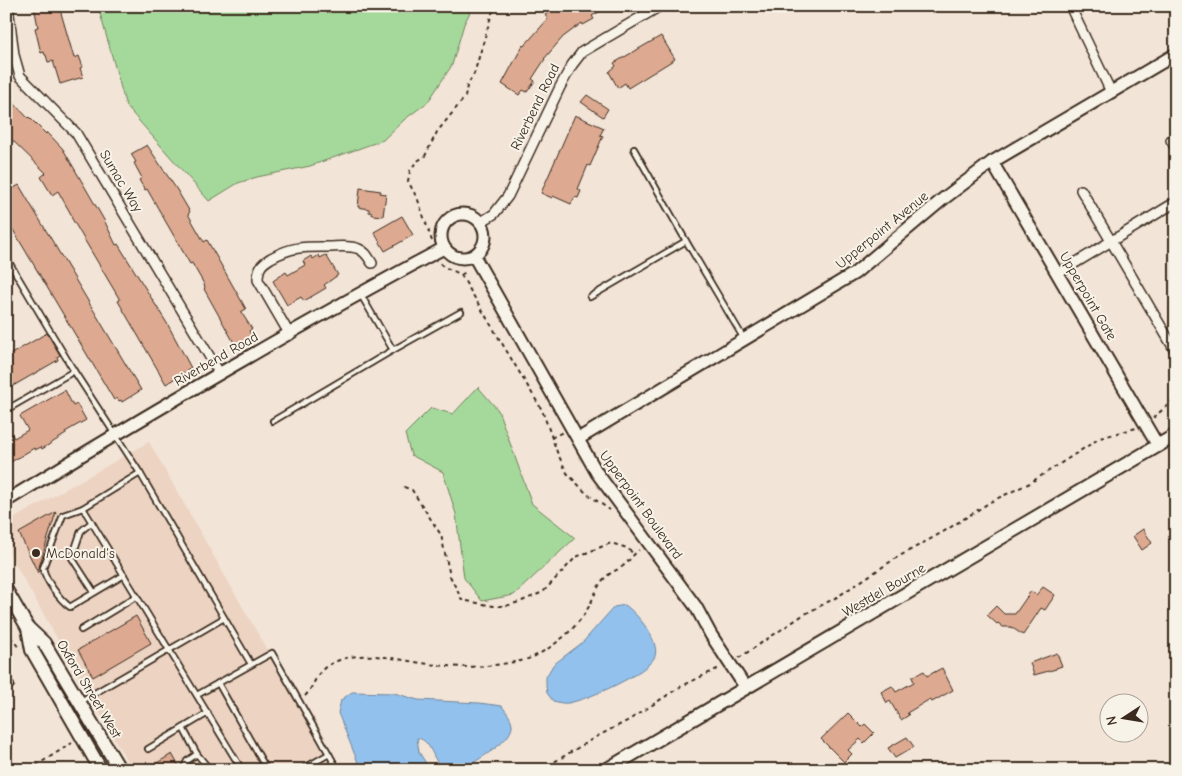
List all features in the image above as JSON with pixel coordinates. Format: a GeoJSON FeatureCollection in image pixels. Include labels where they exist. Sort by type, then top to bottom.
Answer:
{"type":"FeatureCollection","features":[{"type":"Feature","properties":{"kind":"main road","name":"Westdel Bourne"},"geometry":{"type":"LineString","coordinates":[[606,770],[1176,435]]}},
{"type":"Feature","properties":{"kind":"main road","name":"Oxford Street West"},"geometry":{"type":"LineString","coordinates":[[6,590],[28,628],[44,643],[120,770]]}},
{"type":"Feature","properties":{"kind":"main road","name":"Oxford Street West"},"geometry":{"type":"LineString","coordinates":[[28,628],[32,650],[101,770]]}},
{"type":"Feature","properties":{"kind":"street","name":"Sumac Way"},"geometry":{"type":"LineString","coordinates":[[8,6],[10,56],[20,76],[76,133],[220,374]]}},
{"type":"Feature","properties":{"kind":"street","name":"Riverbend Road"},"geometry":{"type":"LineString","coordinates":[[481,222],[494,214],[508,196],[560,87],[572,65],[582,52],[660,6]]}},
{"type":"Feature","properties":{"kind":"street"},"geometry":{"type":"LineString","coordinates":[[1070,6],[1111,92]]}},
{"type":"Feature","properties":{"kind":"street","name":"Upperpoint Avenue"},"geometry":{"type":"LineString","coordinates":[[578,439],[855,274],[943,199],[992,162],[1176,54]]}},
{"type":"Feature","properties":{"kind":"street","name":"Upperpoint Gate"},"geometry":{"type":"LineString","coordinates":[[992,162],[1158,446]]}},
{"type":"Feature","properties":{"kind":"street"},"geometry":{"type":"LineString","coordinates":[[1081,190],[1176,352]]}},
{"type":"Feature","properties":{"kind":"street"},"geometry":{"type":"LineString","coordinates":[[1057,274],[1176,202]]}},
{"type":"Feature","properties":{"kind":"street"},"geometry":{"type":"LineString","coordinates":[[457,214],[467,214],[481,222],[485,229],[485,241],[483,247],[474,256],[462,259],[456,258],[440,250],[441,233],[449,219],[457,214]]}},
{"type":"Feature","properties":{"kind":"street"},"geometry":{"type":"LineString","coordinates":[[290,335],[258,280],[258,271],[263,263],[285,250],[297,247],[357,248],[365,252],[372,263]]}},
{"type":"Feature","properties":{"kind":"street","name":"Riverbend Road"},"geometry":{"type":"LineString","coordinates":[[6,501],[116,434],[440,250]]}},
{"type":"Feature","properties":{"kind":"street","name":"Upperpoint Boulevard"},"geometry":{"type":"LineString","coordinates":[[474,256],[597,473],[696,607],[746,688]]}},
{"type":"Feature","properties":{"kind":"lane"},"geometry":{"type":"LineString","coordinates":[[634,149],[745,340]]}},
{"type":"Feature","properties":{"kind":"lane"},"geometry":{"type":"LineString","coordinates":[[590,297],[686,241]]}},
{"type":"Feature","properties":{"kind":"lane"},"geometry":{"type":"LineString","coordinates":[[6,257],[74,371],[140,472],[252,664]]}},
{"type":"Feature","properties":{"kind":"lane"},"geometry":{"type":"LineString","coordinates":[[361,295],[393,350]]}},
{"type":"Feature","properties":{"kind":"lane"},"geometry":{"type":"LineString","coordinates":[[273,421],[461,312]]}},
{"type":"Feature","properties":{"kind":"lane"},"geometry":{"type":"LineString","coordinates":[[6,410],[74,371]]}},
{"type":"Feature","properties":{"kind":"lane"},"geometry":{"type":"LineString","coordinates":[[124,575],[70,607],[64,602],[44,574],[43,568],[63,515],[84,508],[140,472]]}},
{"type":"Feature","properties":{"kind":"lane"},"geometry":{"type":"LineString","coordinates":[[84,508],[242,770]]}},
{"type":"Feature","properties":{"kind":"lane"},"geometry":{"type":"LineString","coordinates":[[92,522],[81,531],[72,558],[94,592]]}},
{"type":"Feature","properties":{"kind":"lane"},"geometry":{"type":"LineString","coordinates":[[80,630],[136,596]]}},
{"type":"Feature","properties":{"kind":"lane"},"geometry":{"type":"LineString","coordinates":[[80,702],[224,618]]}},
{"type":"Feature","properties":{"kind":"lane"},"geometry":{"type":"LineString","coordinates":[[197,695],[272,653],[338,770]]}},
{"type":"Feature","properties":{"kind":"lane"},"geometry":{"type":"LineString","coordinates":[[218,683],[267,770]]}},
{"type":"Feature","properties":{"kind":"lane"},"geometry":{"type":"LineString","coordinates":[[148,749],[208,713]]}},
{"type":"Feature","properties":{"kind":"lane"},"geometry":{"type":"LineString","coordinates":[[183,728],[197,754],[210,770]]}},
{"type":"Feature","properties":{"kind":"lane"},"geometry":{"type":"LineString","coordinates":[[183,770],[187,761],[197,754]]}},
{"type":"Feature","properties":{"kind":"lane"},"geometry":{"type":"LineString","coordinates":[[301,770],[329,754]]}},
{"type":"Feature","properties":{"kind":"path"},"geometry":{"type":"LineString","coordinates":[[440,250],[408,181],[410,171],[416,162],[425,156],[437,132],[466,97],[467,86],[474,74],[492,13],[496,6]]}},
{"type":"Feature","properties":{"kind":"path"},"geometry":{"type":"LineString","coordinates":[[461,275],[467,271]]}},
{"type":"Feature","properties":{"kind":"path"},"geometry":{"type":"LineString","coordinates":[[542,770],[594,738],[629,720],[680,687],[752,650],[803,615],[837,597],[896,558],[992,501],[1030,483],[1100,438],[1145,423],[1176,398]]}},
{"type":"Feature","properties":{"kind":"path"},"geometry":{"type":"LineString","coordinates":[[552,438],[566,430]]}},
{"type":"Feature","properties":{"kind":"path"},"geometry":{"type":"LineString","coordinates":[[404,487],[412,490],[441,535],[450,576],[462,600],[493,606],[506,606],[543,592],[576,557],[596,548],[612,543],[627,548],[634,554]]}},
{"type":"Feature","properties":{"kind":"path"},"geometry":{"type":"LineString","coordinates":[[303,698],[316,677],[326,667],[341,659],[358,656],[378,656],[458,668],[484,667],[520,662],[534,657],[570,631],[586,612],[600,583],[611,571],[622,566],[649,543]]}},
{"type":"Feature","properties":{"kind":"path"},"geometry":{"type":"LineString","coordinates":[[29,770],[74,742]]}},
{"type":"Feature","properties":{"kind":"shaded area"},"geometry":{"type":"Polygon","coordinates":[[[149,442],[335,770],[132,770],[6,548],[6,523],[149,442]]]}},
{"type":"Feature","properties":{"kind":"green space"},"geometry":{"type":"Polygon","coordinates":[[[98,6],[473,6],[464,24],[452,65],[428,102],[405,119],[383,140],[310,166],[238,183],[209,201],[126,106],[98,6]]]}},
{"type":"Feature","properties":{"kind":"green space"},"geometry":{"type":"Polygon","coordinates":[[[478,387],[498,410],[532,504],[575,538],[514,595],[482,601],[464,578],[456,514],[443,472],[411,455],[405,434],[431,408],[453,414],[478,387]]]}},
{"type":"Feature","properties":{"kind":"water"},"geometry":{"type":"Polygon","coordinates":[[[625,605],[635,614],[651,635],[656,650],[655,656],[650,663],[630,678],[589,697],[566,703],[553,701],[547,693],[546,677],[553,665],[583,642],[614,607],[625,605]]]}},
{"type":"Feature","properties":{"kind":"water"},"geometry":{"type":"Polygon","coordinates":[[[352,692],[394,693],[418,700],[502,706],[510,718],[512,727],[507,738],[502,743],[464,770],[452,771],[442,768],[427,743],[417,738],[419,752],[430,770],[361,770],[338,713],[341,700],[352,692]]]}},
{"type":"Feature","properties":{"kind":"building"},"geometry":{"type":"Polygon","coordinates":[[[34,6],[59,6],[74,58],[79,56],[83,67],[80,68],[83,77],[60,84],[53,61],[48,62],[44,52],[41,53],[35,28],[38,27],[34,6]]]}},
{"type":"Feature","properties":{"kind":"building"},"geometry":{"type":"Polygon","coordinates":[[[550,6],[609,6],[592,16],[594,19],[583,25],[582,23],[563,37],[544,59],[532,79],[535,81],[527,92],[523,90],[519,95],[502,84],[523,45],[548,19],[545,15],[553,10],[550,6]]]}},
{"type":"Feature","properties":{"kind":"building"},"geometry":{"type":"Polygon","coordinates":[[[661,36],[675,59],[628,88],[625,83],[618,88],[609,72],[616,66],[614,63],[661,36]]]}},
{"type":"Feature","properties":{"kind":"building"},"geometry":{"type":"Polygon","coordinates":[[[6,95],[28,118],[46,134],[47,132],[63,149],[104,220],[116,245],[118,244],[168,325],[191,368],[166,384],[58,191],[52,195],[41,177],[46,173],[6,134],[6,95]]]}},
{"type":"Feature","properties":{"kind":"building"},"geometry":{"type":"Polygon","coordinates":[[[587,95],[608,109],[603,117],[581,102],[587,95]]]}},
{"type":"Feature","properties":{"kind":"building"},"geometry":{"type":"Polygon","coordinates":[[[575,115],[604,128],[600,135],[603,136],[578,189],[581,191],[578,198],[575,197],[571,204],[541,193],[575,115]]]}},
{"type":"Feature","properties":{"kind":"building"},"geometry":{"type":"Polygon","coordinates":[[[147,145],[177,190],[204,242],[207,240],[246,309],[241,312],[252,329],[249,331],[254,338],[237,348],[204,289],[204,284],[192,263],[190,264],[147,189],[145,190],[139,180],[142,178],[131,154],[147,145]]]}},
{"type":"Feature","properties":{"kind":"building"},"geometry":{"type":"Polygon","coordinates":[[[19,185],[141,390],[122,402],[117,398],[114,400],[6,218],[6,193],[19,185]]]}},
{"type":"Feature","properties":{"kind":"building"},"geometry":{"type":"Polygon","coordinates":[[[360,188],[381,191],[380,193],[386,194],[383,216],[372,215],[369,209],[358,207],[360,188]]]}},
{"type":"Feature","properties":{"kind":"building"},"geometry":{"type":"Polygon","coordinates":[[[402,216],[413,235],[385,251],[374,232],[402,216]]]}},
{"type":"Feature","properties":{"kind":"building"},"geometry":{"type":"Polygon","coordinates":[[[319,255],[320,258],[326,255],[338,275],[324,285],[326,288],[304,301],[301,297],[287,305],[273,281],[286,272],[288,275],[305,265],[303,261],[311,256],[313,259],[319,255]]]}},
{"type":"Feature","properties":{"kind":"building"},"geometry":{"type":"Polygon","coordinates":[[[47,333],[60,355],[57,357],[58,360],[6,390],[6,357],[47,333]]]}},
{"type":"Feature","properties":{"kind":"building"},"geometry":{"type":"Polygon","coordinates":[[[65,390],[73,406],[77,404],[86,420],[65,432],[66,434],[42,449],[41,447],[35,450],[34,448],[6,465],[6,426],[14,438],[28,430],[20,416],[65,390]]]}},
{"type":"Feature","properties":{"kind":"building","name":"McDonald's"},"geometry":{"type":"Polygon","coordinates":[[[56,512],[39,567],[38,573],[19,533],[56,512]]]}},
{"type":"Feature","properties":{"kind":"building"},"geometry":{"type":"Polygon","coordinates":[[[1143,529],[1152,543],[1142,550],[1133,536],[1143,529]]]}},
{"type":"Feature","properties":{"kind":"building"},"geometry":{"type":"Polygon","coordinates":[[[1043,587],[1055,595],[1045,610],[1041,608],[1023,635],[1011,627],[1003,627],[997,624],[987,615],[996,606],[1004,614],[1015,614],[1031,591],[1036,595],[1043,587]]]}},
{"type":"Feature","properties":{"kind":"building"},"geometry":{"type":"Polygon","coordinates":[[[136,616],[151,643],[93,677],[78,650],[136,616]]]}},
{"type":"Feature","properties":{"kind":"building"},"geometry":{"type":"Polygon","coordinates":[[[1057,653],[1062,666],[1034,675],[1030,663],[1057,653]]]}},
{"type":"Feature","properties":{"kind":"building"},"geometry":{"type":"Polygon","coordinates":[[[942,668],[953,690],[932,702],[930,699],[907,713],[909,715],[901,720],[890,701],[887,703],[881,692],[892,686],[896,692],[914,682],[912,677],[924,671],[927,676],[942,668]]]}},
{"type":"Feature","properties":{"kind":"building"},"geometry":{"type":"Polygon","coordinates":[[[848,713],[862,727],[865,724],[874,733],[864,743],[860,739],[848,750],[852,754],[844,762],[821,739],[848,713]]]}},
{"type":"Feature","properties":{"kind":"building"},"geometry":{"type":"Polygon","coordinates":[[[907,737],[914,747],[895,758],[888,748],[907,737]]]}},
{"type":"Feature","properties":{"kind":"building"},"geometry":{"type":"Polygon","coordinates":[[[172,754],[180,768],[179,770],[145,770],[172,754]]]}},
{"type":"Feature","properties":{"kind":"place","name":"McDonald's"},"geometry":{"type":"Point","coordinates":[36,553]}}]}
